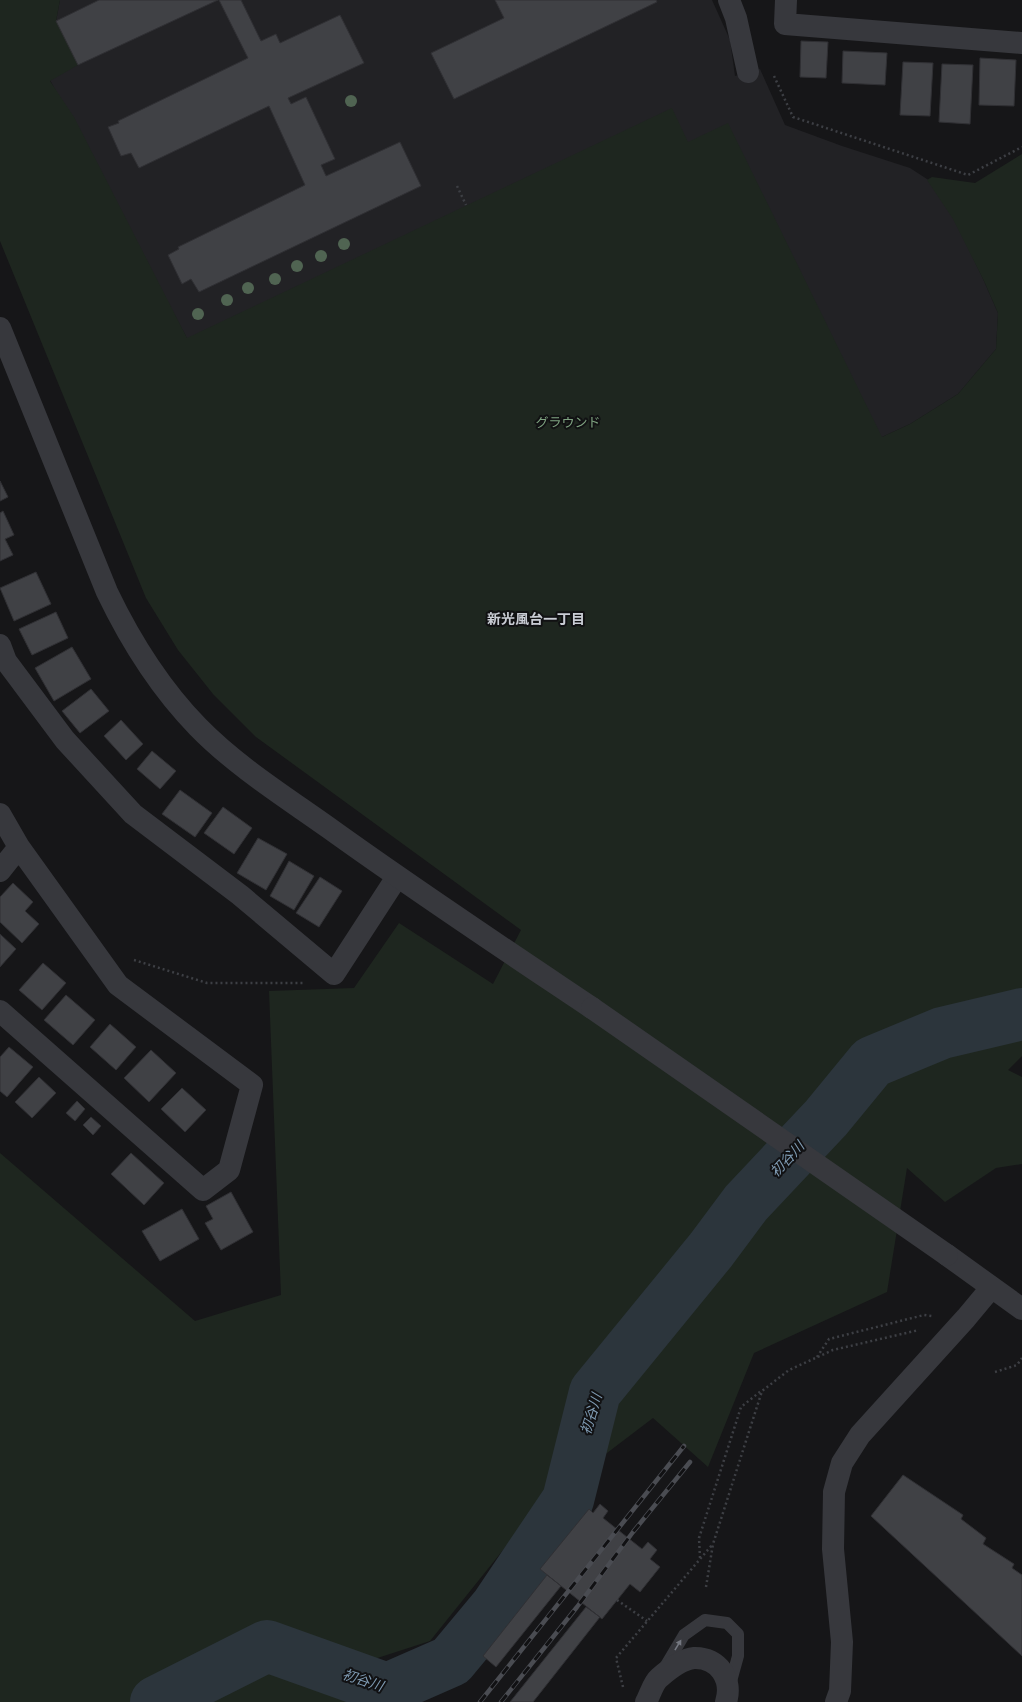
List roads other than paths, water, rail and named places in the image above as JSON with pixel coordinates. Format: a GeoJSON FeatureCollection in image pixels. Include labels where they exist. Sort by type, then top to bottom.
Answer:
{"type":"FeatureCollection","features":[{"type":"Feature","properties":{"kind":"street"},"geometry":{"type":"LineString","coordinates":[[729,0],[736,18],[748,72]]}},
{"type":"Feature","properties":{"kind":"street"},"geometry":{"type":"LineString","coordinates":[[786,0],[785,24],[1022,44]]}},
{"type":"Feature","properties":{"kind":"street"},"geometry":{"type":"LineString","coordinates":[[0,328],[107,592],[122,623],[144,660],[162,686],[197,726],[228,756],[397,877],[592,1008],[1022,1309]]}},
{"type":"Feature","properties":{"kind":"street"},"geometry":{"type":"LineString","coordinates":[[0,645],[6,661],[65,740],[133,814],[240,895],[334,974],[397,877]]}},
{"type":"Feature","properties":{"kind":"street"},"geometry":{"type":"LineString","coordinates":[[0,814],[19,847],[118,985],[252,1085],[229,1170],[203,1190],[0,1011]]}},
{"type":"Feature","properties":{"kind":"street"},"geometry":{"type":"LineString","coordinates":[[0,871],[19,847]]}},
{"type":"Feature","properties":{"kind":"street"},"geometry":{"type":"LineString","coordinates":[[836,1702],[840,1691],[842,1642],[833,1549],[834,1492],[842,1463],[860,1435],[966,1318],[991,1288]]}},
{"type":"Feature","properties":{"kind":"street"},"geometry":{"type":"LineString","coordinates":[[646,1702],[658,1679],[683,1661],[695,1658],[714,1663],[726,1676],[726,1699]]}},
{"type":"Feature","properties":{"kind":"lane"},"geometry":{"type":"LineString","coordinates":[[658,1679],[684,1635],[705,1620],[727,1623],[738,1634],[738,1656],[726,1699]]}},
{"type":"Feature","properties":{"kind":"waterway","name":"初谷川"},"geometry":{"type":"LineString","coordinates":[[156,1702],[267,1646],[387,1689],[451,1661],[496,1607],[568,1500],[595,1392],[711,1250],[746,1203],[826,1118],[872,1062],[942,1033],[1022,1014]]}},
{"type":"Feature","properties":{"kind":"railway"},"geometry":{"type":"LineString","coordinates":[[480,1702],[684,1446]]}},
{"type":"Feature","properties":{"kind":"railway"},"geometry":{"type":"LineString","coordinates":[[501,1702],[577,1607],[633,1532],[690,1462]]}},
{"type":"Feature","properties":{"kind":"district","name":"新光風台一丁目"},"geometry":{"type":"Point","coordinates":[536,619]}},
{"type":"Feature","properties":{"kind":"park label","name":"グラウンド"},"geometry":{"type":"Point","coordinates":[568,422]}}]}
